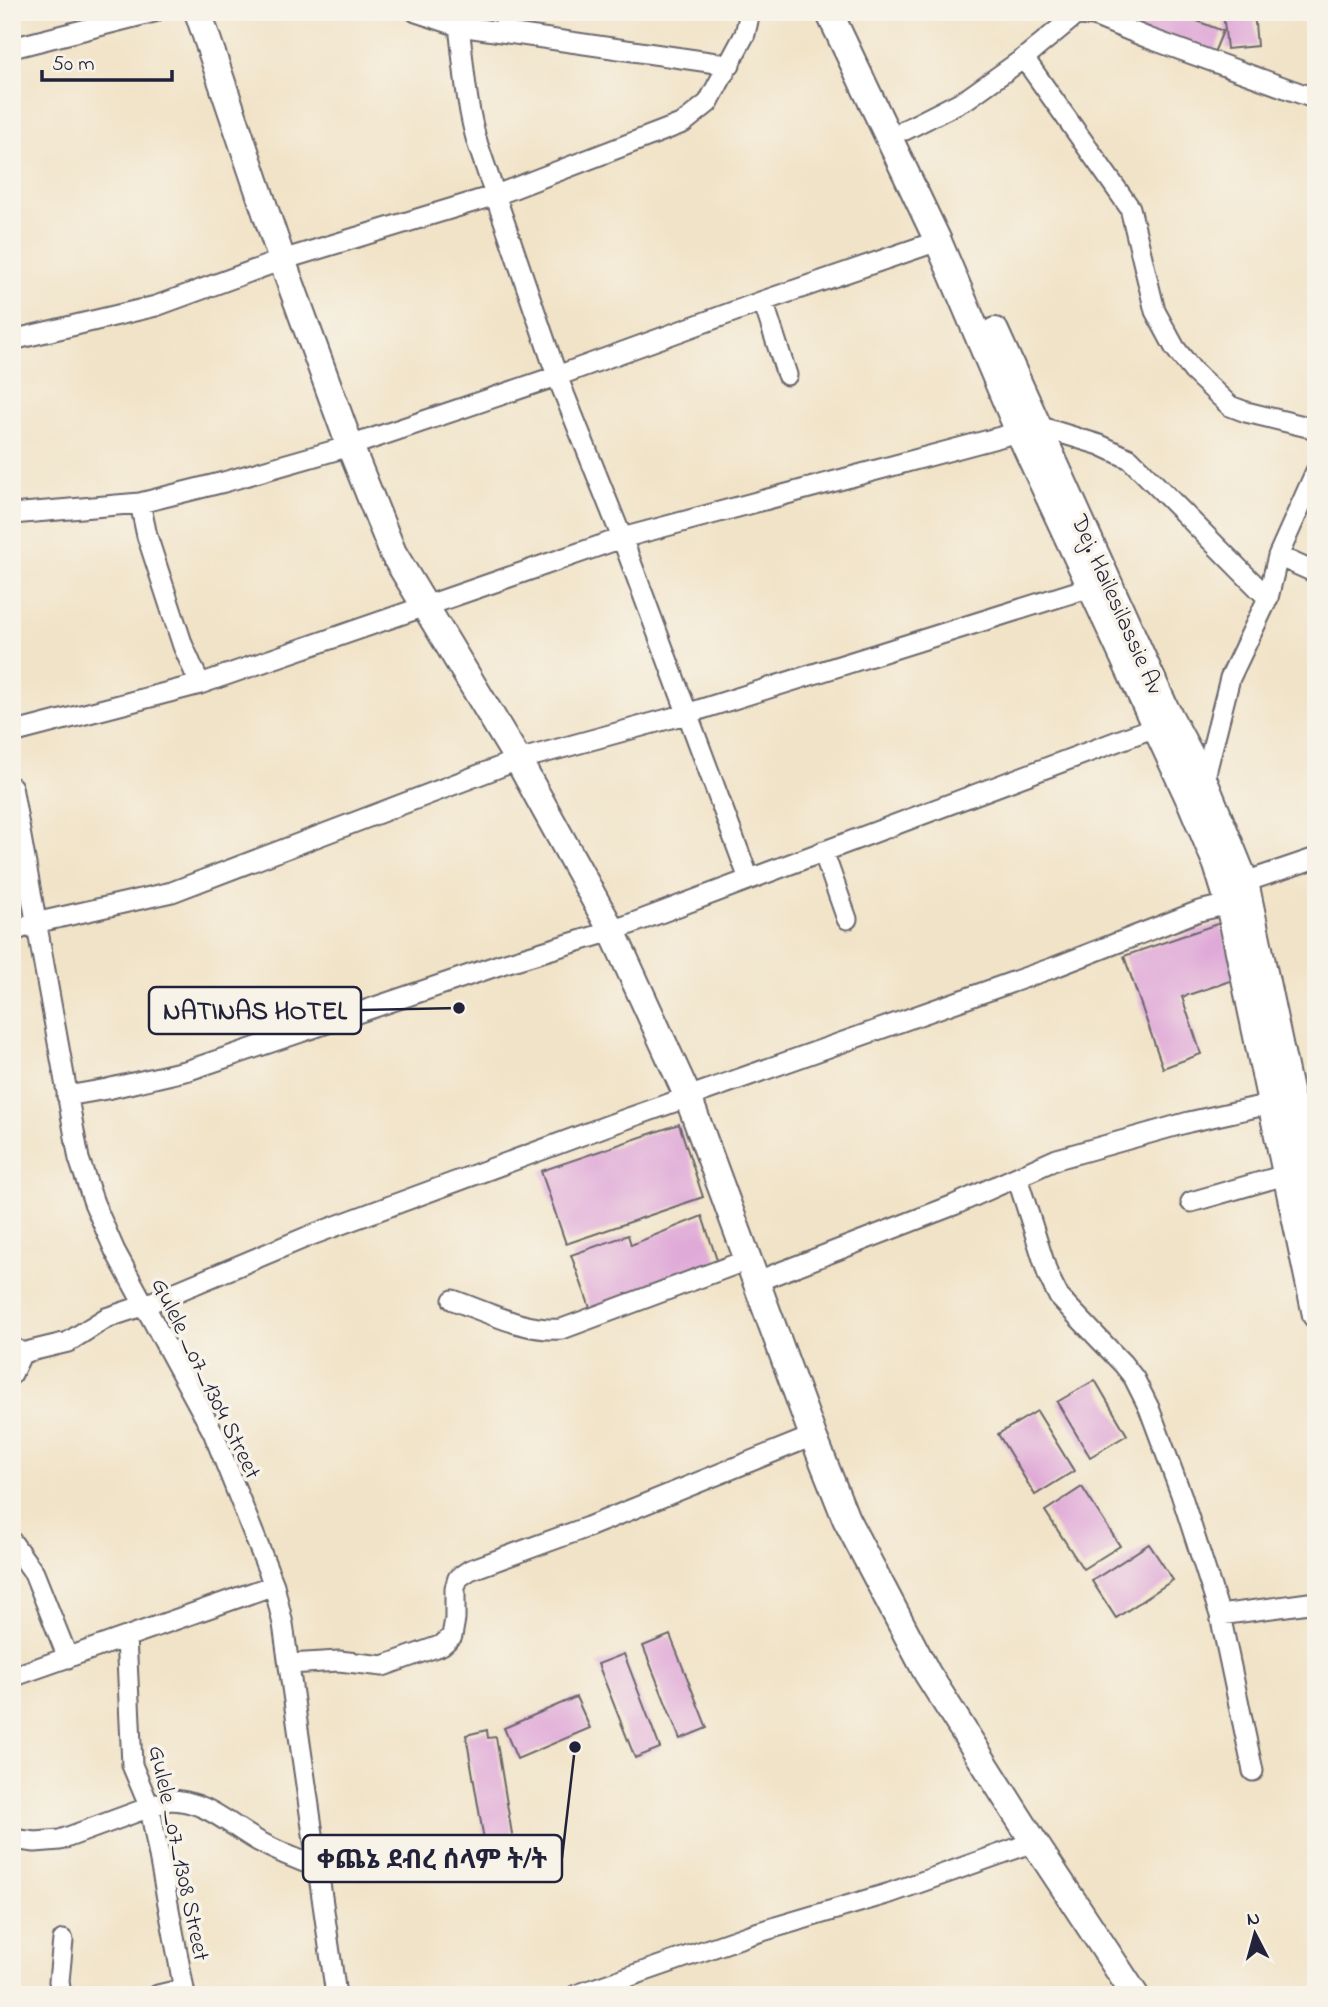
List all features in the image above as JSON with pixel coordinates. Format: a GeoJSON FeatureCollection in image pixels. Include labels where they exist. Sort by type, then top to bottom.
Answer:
{"type":"FeatureCollection","features":[{"type":"Feature","properties":{"kind":"main road"},"geometry":{"type":"LineString","coordinates":[[198,12],[282,260],[350,446],[393,553],[518,760],[611,931],[688,1097],[846,1519],[927,1673],[1135,1995]]}},
{"type":"Feature","properties":{"kind":"main road"},"geometry":{"type":"LineString","coordinates":[[829,12],[1029,429],[1108,627],[1217,865],[1246,981],[1316,1315]]}},
{"type":"Feature","properties":{"kind":"main road","name":"Dej. Hailesilassie Av"},"geometry":{"type":"LineString","coordinates":[[849,12],[905,130],[1029,429],[1203,781],[1245,882],[1316,1219]]}},
{"type":"Feature","properties":{"kind":"street"},"geometry":{"type":"LineString","coordinates":[[12,48],[154,12]]}},
{"type":"Feature","properties":{"kind":"street"},"geometry":{"type":"LineString","coordinates":[[416,12],[459,26],[730,65]]}},
{"type":"Feature","properties":{"kind":"street"},"geometry":{"type":"LineString","coordinates":[[504,32],[507,12]]}},
{"type":"Feature","properties":{"kind":"street"},"geometry":{"type":"LineString","coordinates":[[12,340],[156,306],[282,260],[496,195],[683,123],[708,103],[745,34],[750,12]]}},
{"type":"Feature","properties":{"kind":"street"},"geometry":{"type":"LineString","coordinates":[[905,130],[968,98],[1024,58],[1076,15],[1086,14],[1316,99]]}},
{"type":"Feature","properties":{"kind":"street"},"geometry":{"type":"LineString","coordinates":[[459,26],[471,121],[496,195],[558,376],[622,538],[749,879]]}},
{"type":"Feature","properties":{"kind":"street"},"geometry":{"type":"LineString","coordinates":[[1024,58],[1130,208],[1155,311],[1175,348],[1193,371],[1230,405],[1246,412],[1316,429]]}},
{"type":"Feature","properties":{"kind":"street"},"geometry":{"type":"LineString","coordinates":[[12,514],[140,503],[350,446],[558,376],[938,241]]}},
{"type":"Feature","properties":{"kind":"street"},"geometry":{"type":"LineString","coordinates":[[763,301],[788,375]]}},
{"type":"Feature","properties":{"kind":"street"},"geometry":{"type":"LineString","coordinates":[[12,733],[200,684],[622,538],[1029,429],[1100,445],[1130,459],[1157,483],[1268,598]]}},
{"type":"Feature","properties":{"kind":"street"},"geometry":{"type":"LineString","coordinates":[[1203,781],[1230,678],[1268,598],[1278,556],[1316,471]]}},
{"type":"Feature","properties":{"kind":"street"},"geometry":{"type":"LineString","coordinates":[[140,503],[147,536],[183,646],[200,684]]}},
{"type":"Feature","properties":{"kind":"street"},"geometry":{"type":"LineString","coordinates":[[1278,556],[1316,573]]}},
{"type":"Feature","properties":{"kind":"street"},"geometry":{"type":"LineString","coordinates":[[12,932],[36,923],[172,892],[518,760],[686,714],[1091,587]]}},
{"type":"Feature","properties":{"kind":"street"},"geometry":{"type":"LineString","coordinates":[[66,1096],[189,1070],[502,964],[611,931],[1155,727]]}},
{"type":"Feature","properties":{"kind":"street","name":"Gulele _07_1304 Street"},"geometry":{"type":"LineString","coordinates":[[12,788],[79,1158],[94,1203],[115,1251],[212,1432],[274,1585],[289,1664],[320,1868],[328,1950],[336,1995]]}},
{"type":"Feature","properties":{"kind":"street"},"geometry":{"type":"LineString","coordinates":[[823,851],[847,919]]}},
{"type":"Feature","properties":{"kind":"street"},"geometry":{"type":"LineString","coordinates":[[1245,882],[1316,859]]}},
{"type":"Feature","properties":{"kind":"street"},"geometry":{"type":"LineString","coordinates":[[12,1374],[17,1350],[68,1342],[106,1318],[145,1305],[309,1236],[688,1097],[971,998],[1199,911],[1228,904]]}},
{"type":"Feature","properties":{"kind":"street"},"geometry":{"type":"LineString","coordinates":[[453,1300],[531,1327],[562,1329],[942,1210],[1070,1155],[1189,1122],[1270,1104]]}},
{"type":"Feature","properties":{"kind":"street"},"geometry":{"type":"LineString","coordinates":[[1191,1202],[1286,1175]]}},
{"type":"Feature","properties":{"kind":"street"},"geometry":{"type":"LineString","coordinates":[[1017,1177],[1048,1275],[1059,1297],[1123,1364],[1134,1378],[1149,1408],[1181,1494],[1220,1615],[1253,1771]]}},
{"type":"Feature","properties":{"kind":"street"},"geometry":{"type":"LineString","coordinates":[[289,1664],[339,1661],[383,1666],[442,1645],[452,1636],[455,1619],[454,1588],[458,1578],[470,1570],[588,1527],[813,1436]]}},
{"type":"Feature","properties":{"kind":"street"},"geometry":{"type":"LineString","coordinates":[[12,1542],[34,1573],[68,1658]]}},
{"type":"Feature","properties":{"kind":"street"},"geometry":{"type":"LineString","coordinates":[[12,1677],[274,1585]]}},
{"type":"Feature","properties":{"kind":"street"},"geometry":{"type":"LineString","coordinates":[[1220,1615],[1316,1602]]}},
{"type":"Feature","properties":{"kind":"street","name":"Gulele _07_1308 Street"},"geometry":{"type":"LineString","coordinates":[[126,1637],[132,1765],[150,1808],[184,1992]]}},
{"type":"Feature","properties":{"kind":"street"},"geometry":{"type":"LineString","coordinates":[[12,1839],[35,1842],[60,1840],[169,1800],[187,1800],[286,1856],[320,1868]]}},
{"type":"Feature","properties":{"kind":"street"},"geometry":{"type":"LineString","coordinates":[[576,1995],[749,1935],[890,1893],[1034,1842]]}},
{"type":"Feature","properties":{"kind":"street"},"geometry":{"type":"LineString","coordinates":[[61,1995],[58,1981],[63,1940]]}},
{"type":"Feature","properties":{"kind":"street"},"geometry":{"type":"LineString","coordinates":[[158,1995],[184,1992]]}},
{"type":"Feature","properties":{"kind":"building"},"geometry":{"type":"Polygon","coordinates":[[[1102,12],[1134,12],[1126,26],[1102,12]]]}},
{"type":"Feature","properties":{"kind":"building"},"geometry":{"type":"Polygon","coordinates":[[[1144,12],[1174,12],[1223,31],[1211,60],[1137,30],[1144,12]]]}},
{"type":"Feature","properties":{"kind":"building"},"geometry":{"type":"Polygon","coordinates":[[[1223,12],[1254,12],[1257,46],[1227,49],[1223,12]]]}},
{"type":"Feature","properties":{"kind":"building"},"geometry":{"type":"Polygon","coordinates":[[[1220,923],[1239,978],[1182,997],[1201,1054],[1163,1068],[1124,956],[1220,923]]]}},
{"type":"Feature","properties":{"kind":"building"},"geometry":{"type":"Polygon","coordinates":[[[679,1124],[703,1197],[566,1244],[541,1171],[679,1124]]]}},
{"type":"Feature","properties":{"kind":"building"},"geometry":{"type":"Polygon","coordinates":[[[702,1216],[720,1269],[593,1316],[571,1255],[628,1235],[631,1245],[702,1216]]]}},
{"type":"Feature","properties":{"kind":"building"},"geometry":{"type":"Polygon","coordinates":[[[1095,1380],[1127,1435],[1090,1457],[1057,1402],[1095,1380]]]}},
{"type":"Feature","properties":{"kind":"building"},"geometry":{"type":"Polygon","coordinates":[[[1037,1411],[1074,1471],[1035,1495],[998,1434],[1037,1411]]]}},
{"type":"Feature","properties":{"kind":"building"},"geometry":{"type":"Polygon","coordinates":[[[1082,1487],[1120,1546],[1083,1569],[1045,1511],[1082,1487]]]}},
{"type":"Feature","properties":{"kind":"building"},"geometry":{"type":"Polygon","coordinates":[[[1149,1544],[1173,1580],[1116,1618],[1092,1581],[1149,1544]]]}},
{"type":"Feature","properties":{"kind":"building"},"geometry":{"type":"Polygon","coordinates":[[[670,1635],[707,1728],[680,1739],[643,1646],[670,1635]]]}},
{"type":"Feature","properties":{"kind":"building"},"geometry":{"type":"Polygon","coordinates":[[[624,1654],[660,1748],[635,1758],[598,1664],[624,1654]]]}},
{"type":"Feature","properties":{"kind":"building"},"geometry":{"type":"Polygon","coordinates":[[[576,1697],[590,1728],[517,1759],[504,1728],[576,1697]]]}},
{"type":"Feature","properties":{"kind":"building"},"geometry":{"type":"Polygon","coordinates":[[[487,1730],[488,1738],[496,1737],[513,1840],[505,1842],[506,1849],[486,1852],[466,1735],[487,1730]]]}},
{"type":"Feature","properties":{"kind":"place","name":"NATINAS HOTEL"},"geometry":{"type":"Point","coordinates":[459,1008]}},
{"type":"Feature","properties":{"kind":"place","name":"ቀጨኔ ደብረ ሰላም ት/ት"},"geometry":{"type":"Point","coordinates":[575,1747]}}]}
